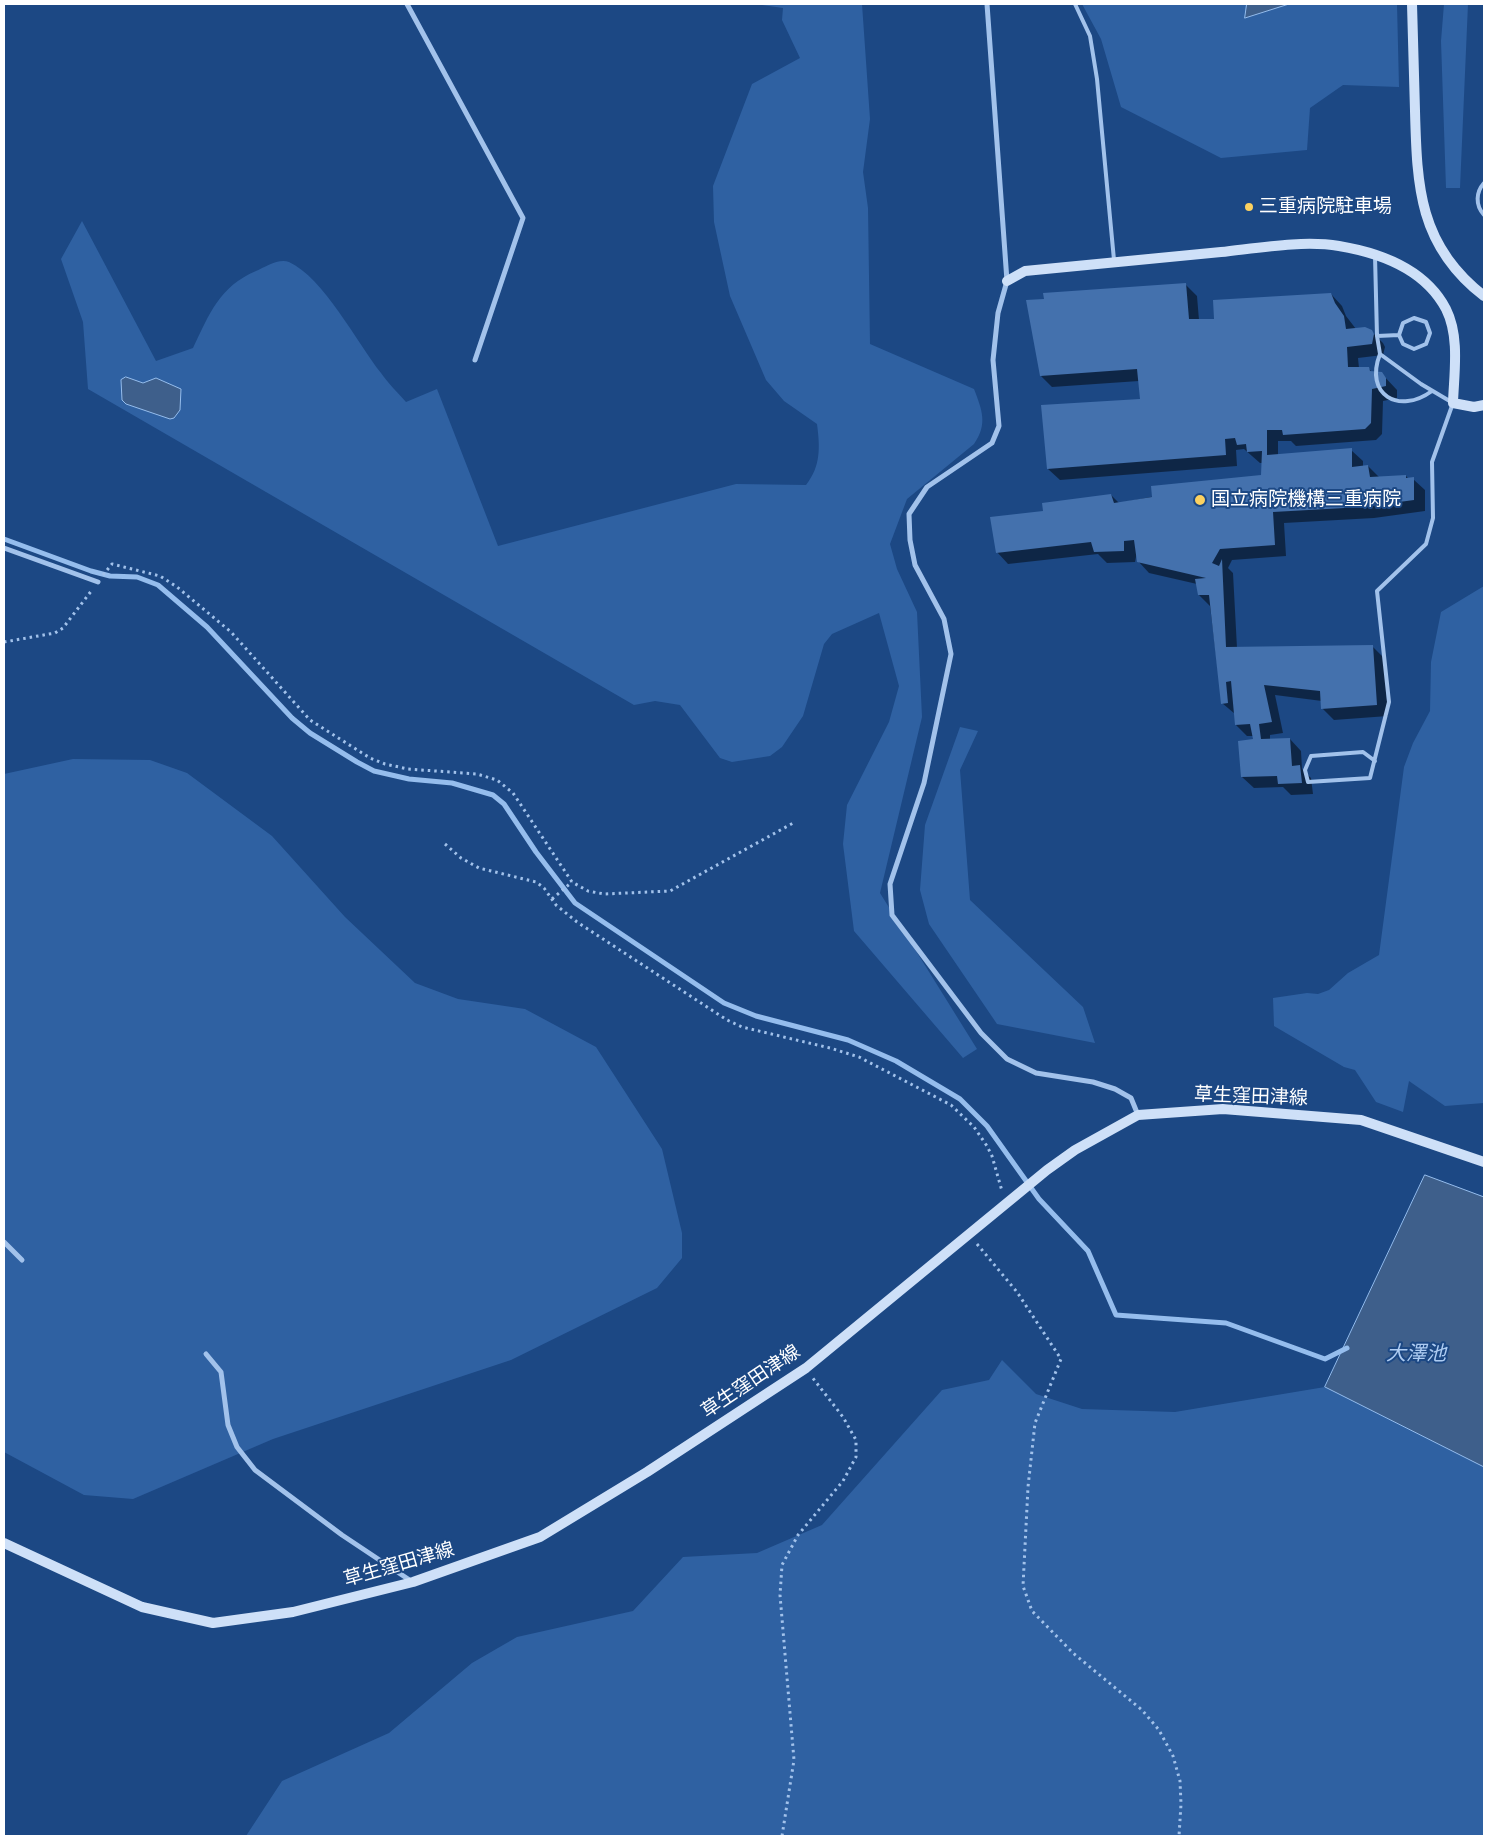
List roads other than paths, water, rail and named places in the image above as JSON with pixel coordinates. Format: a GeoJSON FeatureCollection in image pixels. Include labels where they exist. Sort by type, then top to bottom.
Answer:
{"type":"FeatureCollection","features":[{"type":"Feature","properties":{"kind":"main road"},"geometry":{"type":"LineString","coordinates":[[1412,4],[1416,152],[1421,198],[1427,219],[1446,257],[1456,272],[1484,296]]}},
{"type":"Feature","properties":{"kind":"main road"},"geometry":{"type":"LineString","coordinates":[[1007,281],[1025,271],[1277,246],[1337,246],[1375,254],[1394,262],[1429,285],[1446,310],[1454,335],[1453,403],[1474,407],[1484,405]]}},
{"type":"Feature","properties":{"kind":"main road","name":"草生窪田津線"},"geometry":{"type":"LineString","coordinates":[[4,1543],[142,1607],[213,1624],[293,1612],[413,1582],[540,1537],[647,1472],[806,1368],[1037,1178],[1075,1150],[1138,1115],[1223,1109],[1361,1120],[1484,1162]]}},
{"type":"Feature","properties":{"kind":"street"},"geometry":{"type":"LineString","coordinates":[[408,4],[523,218],[474,360]]}},
{"type":"Feature","properties":{"kind":"street"},"geometry":{"type":"LineString","coordinates":[[987,4],[1007,281],[998,313],[993,360],[999,426],[992,443],[927,487],[909,514],[910,540],[915,565],[944,619],[951,654],[924,783],[890,884],[892,915],[981,1033],[1007,1059],[1036,1073],[1093,1082],[1115,1088],[1125,1093],[1135,1102],[1138,1115]]}},
{"type":"Feature","properties":{"kind":"street"},"geometry":{"type":"LineString","coordinates":[[4,548],[98,582]]}},
{"type":"Feature","properties":{"kind":"street"},"geometry":{"type":"LineString","coordinates":[[4,1242],[22,1260]]}},
{"type":"Feature","properties":{"kind":"street"},"geometry":{"type":"LineString","coordinates":[[206,1354],[222,1372],[228,1425],[237,1448],[255,1470],[342,1535],[413,1582]]}},
{"type":"Feature","properties":{"kind":"lane"},"geometry":{"type":"LineString","coordinates":[[1075,4],[1090,36],[1097,79],[1115,262]]}},
{"type":"Feature","properties":{"kind":"lane"},"geometry":{"type":"LineString","coordinates":[[1484,182],[1479,190],[1478,198],[1478,207],[1484,215]]}},
{"type":"Feature","properties":{"kind":"lane"},"geometry":{"type":"LineString","coordinates":[[1375,254],[1377,336],[1380,354],[1378,360],[1378,384],[1383,395],[1392,400],[1400,401],[1422,398],[1432,391]]}},
{"type":"Feature","properties":{"kind":"lane"},"geometry":{"type":"LineString","coordinates":[[1414,318],[1426,322],[1430,333],[1426,344],[1414,349],[1402,344],[1398,335],[1403,323],[1414,318]]}},
{"type":"Feature","properties":{"kind":"lane"},"geometry":{"type":"LineString","coordinates":[[1377,336],[1398,335]]}},
{"type":"Feature","properties":{"kind":"lane"},"geometry":{"type":"LineString","coordinates":[[1375,761],[1363,752],[1311,756],[1305,770],[1308,782],[1370,778],[1375,761],[1389,702],[1377,591],[1426,544],[1433,518],[1432,462],[1453,403],[1432,391],[1380,354]]}},
{"type":"Feature","properties":{"kind":"water"},"geometry":{"type":"Polygon","coordinates":[[[1247,4],[1289,4],[1245,18],[1247,4]]]}},
{"type":"Feature","properties":{"kind":"water"},"geometry":{"type":"Polygon","coordinates":[[[126,377],[143,383],[156,378],[181,389],[180,410],[174,418],[170,419],[126,404],[122,400],[121,380],[126,377]]]}},
{"type":"Feature","properties":{"kind":"water","name":"大澤池"},"geometry":{"type":"Polygon","coordinates":[[[1425,1175],[1484,1197],[1484,1467],[1325,1387],[1425,1175]]]}},
{"type":"Feature","properties":{"kind":"waterway"},"geometry":{"type":"LineString","coordinates":[[4,539],[91,571],[110,576],[137,577],[158,585],[207,627],[292,718],[310,733],[374,771],[409,779],[452,783],[493,795],[504,804],[536,852],[575,903],[724,1003],[756,1016],[848,1040],[896,1061],[960,1099],[987,1126],[1039,1199],[1088,1251],[1116,1315],[1226,1323],[1325,1359],[1347,1348]]}},
{"type":"Feature","properties":{"kind":"place","name":"三重病院駐車場"},"geometry":{"type":"Point","coordinates":[1249,207]}},
{"type":"Feature","properties":{"kind":"place","name":"国立病院機構三重病院"},"geometry":{"type":"Point","coordinates":[1200,500]}}]}
